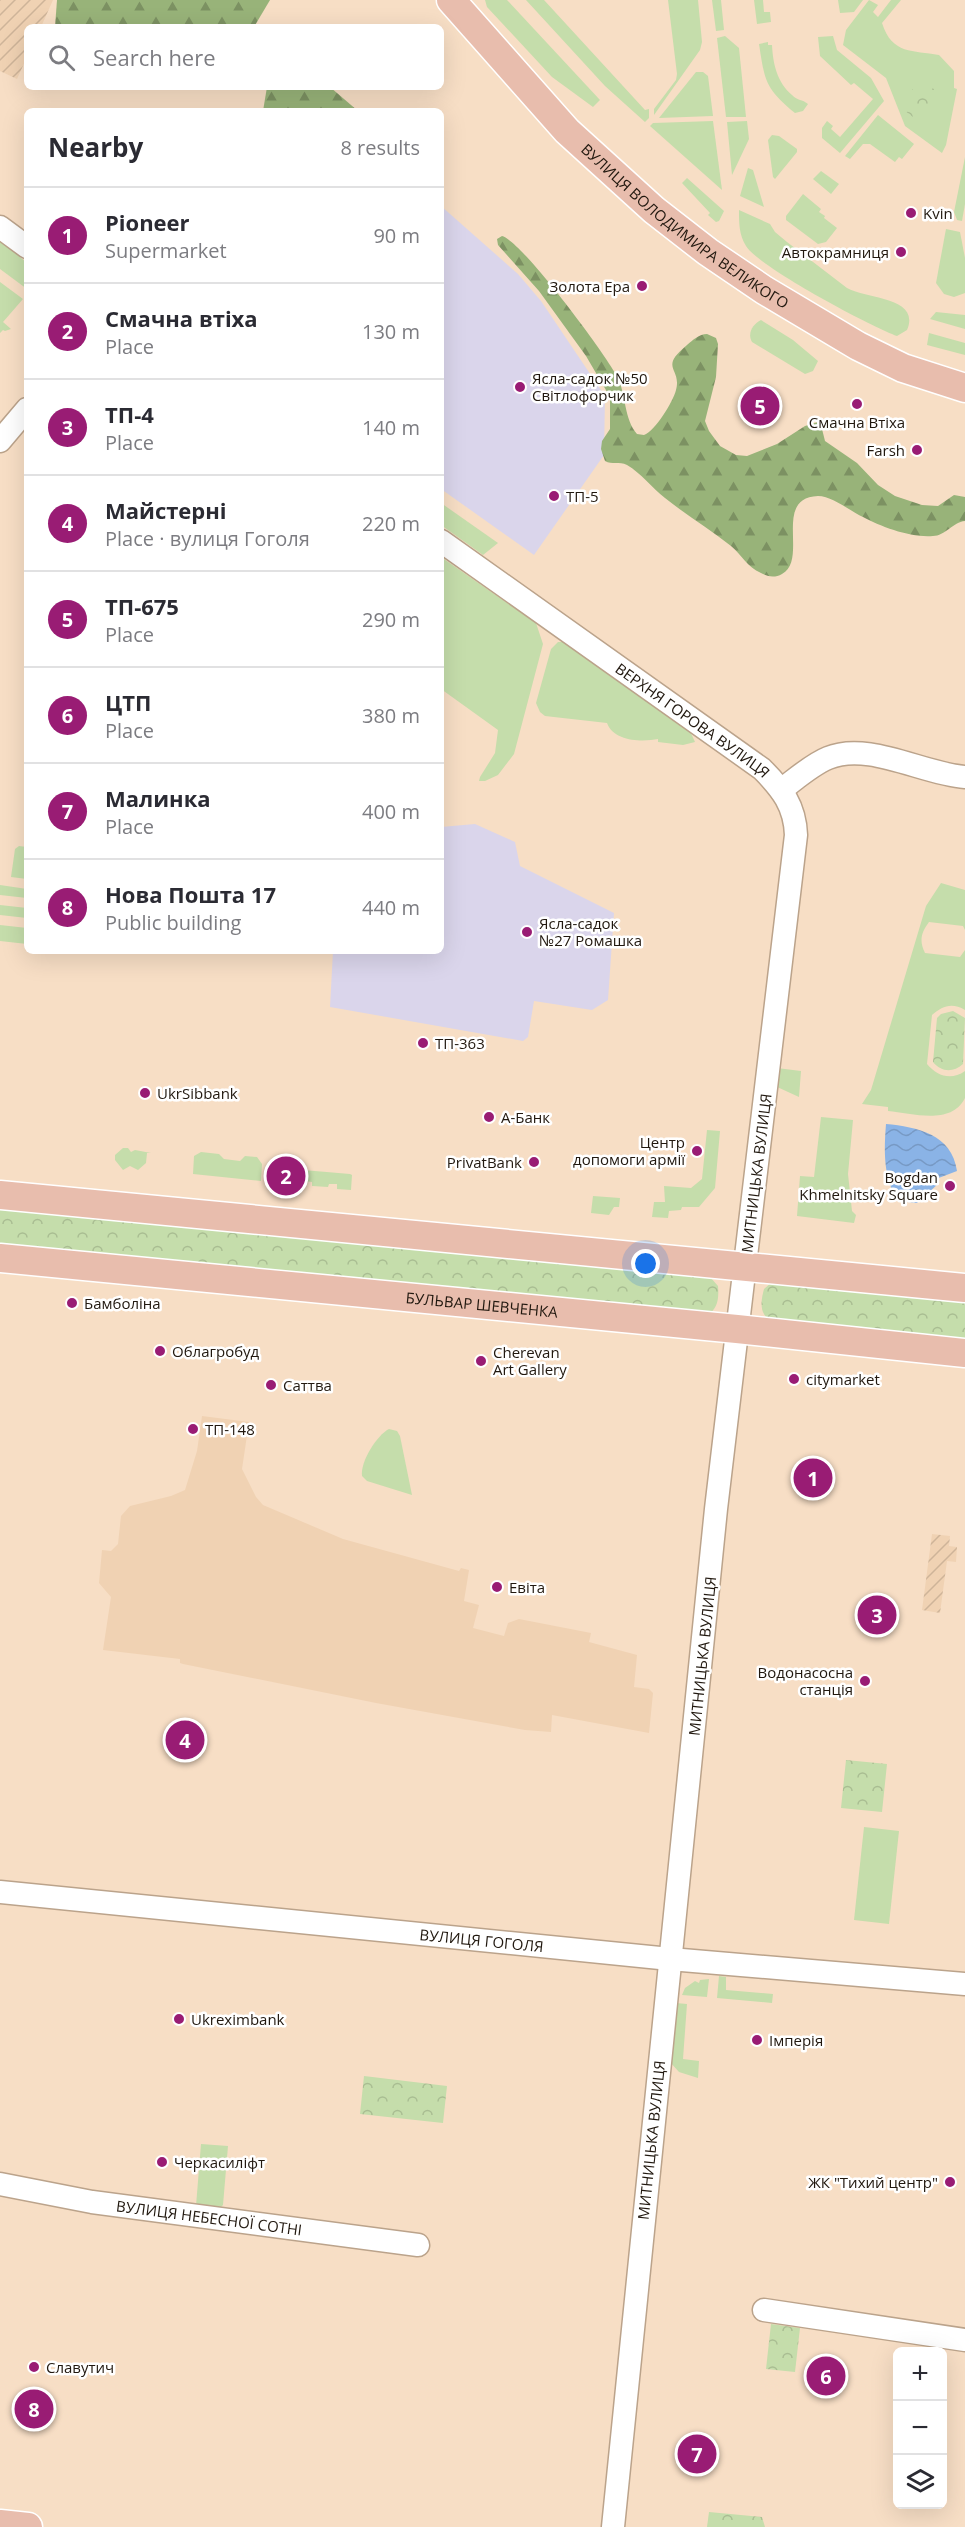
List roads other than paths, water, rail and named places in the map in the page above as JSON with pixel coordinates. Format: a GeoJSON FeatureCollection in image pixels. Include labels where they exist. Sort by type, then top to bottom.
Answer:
{"type":"FeatureCollection","features":[{"type":"Feature","properties":{"kind":"main road","name":"ВУЛИЦЯ ВОЛОДИМИРА ВЕЛИКОГО"},"geometry":{"type":"LineString","coordinates":[[451,0],[567,131],[654,210],[708,252],[764,290],[867,350],[903,368],[965,388]]}},
{"type":"Feature","properties":{"kind":"main road"},"geometry":{"type":"LineString","coordinates":[[0,1195],[965,1288]]}},
{"type":"Feature","properties":{"kind":"main road","name":"БУЛЬВАР ШЕВЧЕНКА"},"geometry":{"type":"LineString","coordinates":[[0,1258],[965,1353]]}},
{"type":"Feature","properties":{"kind":"main road"},"geometry":{"type":"LineString","coordinates":[[0,2524],[28,2527]]}},
{"type":"Feature","properties":{"kind":"street"},"geometry":{"type":"LineString","coordinates":[[0,227],[24,245]]}},
{"type":"Feature","properties":{"kind":"street"},"geometry":{"type":"LineString","coordinates":[[0,441],[24,413]]}},
{"type":"Feature","properties":{"kind":"street","name":"ВЕРХНЯ ГОРОВА ВУЛИЦЯ"},"geometry":{"type":"LineString","coordinates":[[444,543],[752,762],[781,790],[819,762],[847,754],[866,754],[965,777]]}},
{"type":"Feature","properties":{"kind":"street","name":"МИТНИЦЬКА ВУЛИЦЯ"},"geometry":{"type":"LineString","coordinates":[[613,2527],[737,1329],[796,835],[795,818],[791,806],[781,790]]}},
{"type":"Feature","properties":{"kind":"street","name":"ВУЛИЦЯ ГОГОЛЯ"},"geometry":{"type":"LineString","coordinates":[[0,1892],[670,1959],[965,1984]]}},
{"type":"Feature","properties":{"kind":"street","name":"ВУЛИЦЯ НЕБЕСНОЇ СОТНІ"},"geometry":{"type":"LineString","coordinates":[[0,2184],[92,2202],[418,2245]]}},
{"type":"Feature","properties":{"kind":"street"},"geometry":{"type":"LineString","coordinates":[[764,2310],[965,2340]]}},
{"type":"Feature","properties":{"kind":"water"},"geometry":{"type":"Polygon","coordinates":[[[886,1124],[921,1130],[941,1141],[954,1158],[957,1171],[936,1179],[938,1184],[917,1203],[898,1201],[887,1173],[886,1124]]]}},
{"type":"Feature","properties":{"kind":"place","name":"Kvin"},"geometry":{"type":"Point","coordinates":[911,213]}},
{"type":"Feature","properties":{"kind":"place","name":"Автокрамниця"},"geometry":{"type":"Point","coordinates":[901,252]}},
{"type":"Feature","properties":{"kind":"place","name":"Золота Ера"},"geometry":{"type":"Point","coordinates":[642,286]}},
{"type":"Feature","properties":{"kind":"place","name":"Ясла-садок №50 Світлофорчик"},"geometry":{"type":"Point","coordinates":[520,387]}},
{"type":"Feature","properties":{"kind":"place","name":"Смачна Втіха"},"geometry":{"type":"Point","coordinates":[857,404]}},
{"type":"Feature","properties":{"kind":"place","name":"ТП-675"},"geometry":{"type":"Point","coordinates":[760,406]}},
{"type":"Feature","properties":{"kind":"place","name":"Farsh"},"geometry":{"type":"Point","coordinates":[917,450]}},
{"type":"Feature","properties":{"kind":"place","name":"ТП-5"},"geometry":{"type":"Point","coordinates":[554,496]}},
{"type":"Feature","properties":{"kind":"place","name":"Ясла-садок №27 Ромашка"},"geometry":{"type":"Point","coordinates":[527,932]}},
{"type":"Feature","properties":{"kind":"place","name":"ТП-363"},"geometry":{"type":"Point","coordinates":[423,1043]}},
{"type":"Feature","properties":{"kind":"place","name":"UkrSibbank"},"geometry":{"type":"Point","coordinates":[145,1093]}},
{"type":"Feature","properties":{"kind":"place","name":"А-Банк"},"geometry":{"type":"Point","coordinates":[489,1117]}},
{"type":"Feature","properties":{"kind":"place","name":"Центр допомоги армії"},"geometry":{"type":"Point","coordinates":[697,1151]}},
{"type":"Feature","properties":{"kind":"place","name":"PrivatBank"},"geometry":{"type":"Point","coordinates":[534,1162]}},
{"type":"Feature","properties":{"kind":"place","name":"Смачна втіха"},"geometry":{"type":"Point","coordinates":[286,1176]}},
{"type":"Feature","properties":{"kind":"place","name":"Bogdan Khmelnitsky Square"},"geometry":{"type":"Point","coordinates":[950,1186]}},
{"type":"Feature","properties":{"kind":"place","name":"Бамболіна"},"geometry":{"type":"Point","coordinates":[72,1303]}},
{"type":"Feature","properties":{"kind":"place","name":"Облагробуд"},"geometry":{"type":"Point","coordinates":[160,1351]}},
{"type":"Feature","properties":{"kind":"place","name":"Cherevan Art Gallery"},"geometry":{"type":"Point","coordinates":[481,1361]}},
{"type":"Feature","properties":{"kind":"place","name":"citymarket"},"geometry":{"type":"Point","coordinates":[794,1379]}},
{"type":"Feature","properties":{"kind":"place","name":"Саттва"},"geometry":{"type":"Point","coordinates":[271,1385]}},
{"type":"Feature","properties":{"kind":"place","name":"ТП-148"},"geometry":{"type":"Point","coordinates":[193,1429]}},
{"type":"Feature","properties":{"kind":"place","name":"Pioneer"},"geometry":{"type":"Point","coordinates":[813,1478]}},
{"type":"Feature","properties":{"kind":"place","name":"Евіта"},"geometry":{"type":"Point","coordinates":[497,1587]}},
{"type":"Feature","properties":{"kind":"place","name":"ТП-4"},"geometry":{"type":"Point","coordinates":[877,1615]}},
{"type":"Feature","properties":{"kind":"place","name":"Водонасосна станція"},"geometry":{"type":"Point","coordinates":[865,1681]}},
{"type":"Feature","properties":{"kind":"place","name":"Майстерні"},"geometry":{"type":"Point","coordinates":[185,1740]}},
{"type":"Feature","properties":{"kind":"place","name":"Ukreximbank"},"geometry":{"type":"Point","coordinates":[179,2019]}},
{"type":"Feature","properties":{"kind":"place","name":"Імперія"},"geometry":{"type":"Point","coordinates":[757,2040]}},
{"type":"Feature","properties":{"kind":"place","name":"Черкасиліфт"},"geometry":{"type":"Point","coordinates":[162,2162]}},
{"type":"Feature","properties":{"kind":"place","name":"ЖК \"Тихий центр\""},"geometry":{"type":"Point","coordinates":[950,2182]}},
{"type":"Feature","properties":{"kind":"place","name":"Славутич"},"geometry":{"type":"Point","coordinates":[34,2367]}},
{"type":"Feature","properties":{"kind":"place","name":"ЦТП"},"geometry":{"type":"Point","coordinates":[826,2376]}},
{"type":"Feature","properties":{"kind":"place","name":"Нова Пошта 17"},"geometry":{"type":"Point","coordinates":[34,2409]}},
{"type":"Feature","properties":{"kind":"place","name":"Малинка"},"geometry":{"type":"Point","coordinates":[697,2454]}}]}
